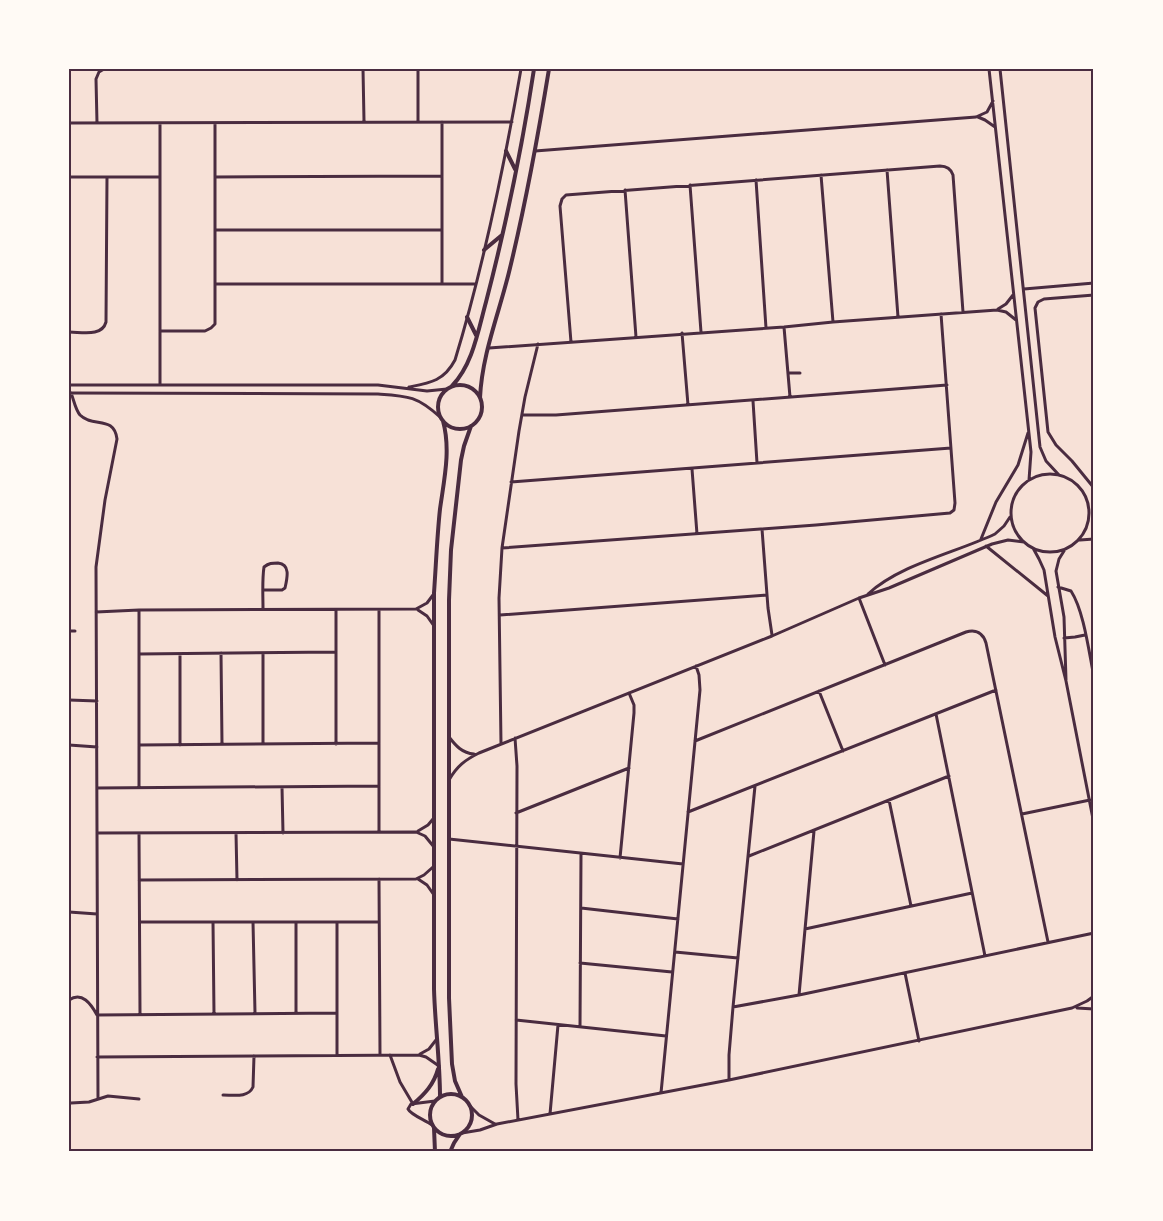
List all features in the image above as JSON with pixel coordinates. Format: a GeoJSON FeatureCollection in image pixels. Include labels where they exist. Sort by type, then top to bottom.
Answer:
{"type":"FeatureCollection","features":[{"type":"Feature","properties":{"kind":"street"},"geometry":{"type":"LineString","coordinates":[[97,123],[96,79],[99,72],[104,69]]}},
{"type":"Feature","properties":{"kind":"street"},"geometry":{"type":"LineString","coordinates":[[363,69],[364,122]]}},
{"type":"Feature","properties":{"kind":"street"},"geometry":{"type":"LineString","coordinates":[[418,69],[418,122]]}},
{"type":"Feature","properties":{"kind":"street"},"geometry":{"type":"LineString","coordinates":[[405,388],[433,382],[446,373],[455,360],[484,250],[512,122],[520,69]]}},
{"type":"Feature","properties":{"kind":"street"},"geometry":{"type":"LineString","coordinates":[[440,1097],[434,990],[434,593],[447,451],[446,436],[438,412],[438,401],[443,392],[462,375],[469,362],[477,336],[503,235],[534,69]]}},
{"type":"Feature","properties":{"kind":"street"},"geometry":{"type":"LineString","coordinates":[[480,398],[483,372],[517,240],[549,69]]}},
{"type":"Feature","properties":{"kind":"street"},"geometry":{"type":"LineString","coordinates":[[989,69],[1031,461],[1029,480]]}},
{"type":"Feature","properties":{"kind":"street"},"geometry":{"type":"LineString","coordinates":[[1000,69],[1040,447],[1046,460],[1059,474],[1082,489],[1089,506],[1088,525],[1078,540],[1065,549],[1049,552],[1033,548],[1024,542],[1015,530],[1011,507],[1017,491],[1029,480],[1044,474],[1059,474]]}},
{"type":"Feature","properties":{"kind":"street"},"geometry":{"type":"LineString","coordinates":[[535,151],[976,117],[987,112],[993,101]]}},
{"type":"Feature","properties":{"kind":"street"},"geometry":{"type":"LineString","coordinates":[[976,117],[985,120],[996,129]]}},
{"type":"Feature","properties":{"kind":"street"},"geometry":{"type":"LineString","coordinates":[[442,122],[442,283]]}},
{"type":"Feature","properties":{"kind":"street"},"geometry":{"type":"LineString","coordinates":[[69,123],[512,122]]}},
{"type":"Feature","properties":{"kind":"street"},"geometry":{"type":"LineString","coordinates":[[160,123],[160,385]]}},
{"type":"Feature","properties":{"kind":"street"},"geometry":{"type":"LineString","coordinates":[[160,331],[206,331],[216,321],[215,123]]}},
{"type":"Feature","properties":{"kind":"street"},"geometry":{"type":"LineString","coordinates":[[506,151],[516,171]]}},
{"type":"Feature","properties":{"kind":"street"},"geometry":{"type":"LineString","coordinates":[[571,342],[560,202],[568,194],[943,166],[951,170],[953,175],[963,312]]}},
{"type":"Feature","properties":{"kind":"street"},"geometry":{"type":"LineString","coordinates":[[887,170],[898,317]]}},
{"type":"Feature","properties":{"kind":"street"},"geometry":{"type":"LineString","coordinates":[[821,175],[832,322]]}},
{"type":"Feature","properties":{"kind":"street"},"geometry":{"type":"LineString","coordinates":[[215,177],[442,176]]}},
{"type":"Feature","properties":{"kind":"street"},"geometry":{"type":"LineString","coordinates":[[69,177],[160,177]]}},
{"type":"Feature","properties":{"kind":"street"},"geometry":{"type":"LineString","coordinates":[[69,332],[100,331],[105,327],[107,177]]}},
{"type":"Feature","properties":{"kind":"street"},"geometry":{"type":"LineString","coordinates":[[756,180],[766,328]]}},
{"type":"Feature","properties":{"kind":"street"},"geometry":{"type":"LineString","coordinates":[[690,185],[701,332]]}},
{"type":"Feature","properties":{"kind":"street"},"geometry":{"type":"LineString","coordinates":[[625,190],[636,337]]}},
{"type":"Feature","properties":{"kind":"street"},"geometry":{"type":"LineString","coordinates":[[215,230],[442,230]]}},
{"type":"Feature","properties":{"kind":"street"},"geometry":{"type":"LineString","coordinates":[[484,250],[503,235]]}},
{"type":"Feature","properties":{"kind":"street"},"geometry":{"type":"LineString","coordinates":[[1023,289],[1094,283]]}},
{"type":"Feature","properties":{"kind":"street"},"geometry":{"type":"LineString","coordinates":[[216,284],[476,284]]}},
{"type":"Feature","properties":{"kind":"street"},"geometry":{"type":"LineString","coordinates":[[997,310],[1013,295]]}},
{"type":"Feature","properties":{"kind":"street"},"geometry":{"type":"LineString","coordinates":[[1094,295],[1044,298],[1035,308],[1048,432],[1053,441],[1094,488]]}},
{"type":"Feature","properties":{"kind":"street"},"geometry":{"type":"LineString","coordinates":[[489,348],[997,310],[1006,312],[1016,320]]}},
{"type":"Feature","properties":{"kind":"street"},"geometry":{"type":"LineString","coordinates":[[502,548],[762,530],[948,514],[954,510],[955,505],[941,314]]}},
{"type":"Feature","properties":{"kind":"street"},"geometry":{"type":"LineString","coordinates":[[467,317],[477,336]]}},
{"type":"Feature","properties":{"kind":"street"},"geometry":{"type":"LineString","coordinates":[[784,327],[790,397]]}},
{"type":"Feature","properties":{"kind":"street"},"geometry":{"type":"LineString","coordinates":[[682,333],[688,405]]}},
{"type":"Feature","properties":{"kind":"street"},"geometry":{"type":"LineString","coordinates":[[501,744],[500,581],[502,548],[525,397],[538,344]]}},
{"type":"Feature","properties":{"kind":"street"},"geometry":{"type":"LineString","coordinates":[[788,373],[800,373]]}},
{"type":"Feature","properties":{"kind":"street"},"geometry":{"type":"LineString","coordinates":[[69,385],[378,385],[427,391],[465,385],[480,398],[482,404],[480,416],[471,426],[461,460],[450,566],[450,1036],[453,1072],[462,1097],[485,1119],[497,1124]]}},
{"type":"Feature","properties":{"kind":"street"},"geometry":{"type":"LineString","coordinates":[[522,416],[947,385]]}},
{"type":"Feature","properties":{"kind":"street"},"geometry":{"type":"LineString","coordinates":[[98,1099],[96,561],[117,436],[115,430],[108,424],[82,417],[70,393],[387,394],[414,398],[428,406],[449,426],[464,428],[471,426]]}},
{"type":"Feature","properties":{"kind":"street"},"geometry":{"type":"LineString","coordinates":[[753,400],[757,463]]}},
{"type":"Feature","properties":{"kind":"street"},"geometry":{"type":"LineString","coordinates":[[981,540],[996,502],[1018,465],[1028,431]]}},
{"type":"Feature","properties":{"kind":"street"},"geometry":{"type":"LineString","coordinates":[[511,482],[951,448]]}},
{"type":"Feature","properties":{"kind":"street"},"geometry":{"type":"LineString","coordinates":[[692,469],[697,534]]}},
{"type":"Feature","properties":{"kind":"street"},"geometry":{"type":"LineString","coordinates":[[867,596],[880,584],[903,571],[1000,531],[1011,515]]}},
{"type":"Feature","properties":{"kind":"street"},"geometry":{"type":"LineString","coordinates":[[1090,516],[1093,521]]}},
{"type":"Feature","properties":{"kind":"street"},"geometry":{"type":"LineString","coordinates":[[762,530],[772,636]]}},
{"type":"Feature","properties":{"kind":"street"},"geometry":{"type":"LineString","coordinates":[[1078,540],[1094,539]]}},
{"type":"Feature","properties":{"kind":"street"},"geometry":{"type":"LineString","coordinates":[[449,782],[455,769],[462,762],[479,753],[772,636],[997,542],[1008,540],[1024,542]]}},
{"type":"Feature","properties":{"kind":"street"},"geometry":{"type":"LineString","coordinates":[[987,546],[1049,596]]}},
{"type":"Feature","properties":{"kind":"street"},"geometry":{"type":"LineString","coordinates":[[1033,548],[1044,570],[1094,824]]}},
{"type":"Feature","properties":{"kind":"street"},"geometry":{"type":"LineString","coordinates":[[1065,549],[1057,565],[1056,577],[1064,617],[1066,681]]}},
{"type":"Feature","properties":{"kind":"street"},"geometry":{"type":"LineString","coordinates":[[263,590],[284,589],[286,585],[285,565],[270,563],[264,567],[263,590],[263,610]]}},
{"type":"Feature","properties":{"kind":"street"},"geometry":{"type":"LineString","coordinates":[[1058,587],[1072,593],[1079,610],[1094,677]]}},
{"type":"Feature","properties":{"kind":"street"},"geometry":{"type":"LineString","coordinates":[[96,612],[416,609],[427,603],[434,593]]}},
{"type":"Feature","properties":{"kind":"street"},"geometry":{"type":"LineString","coordinates":[[500,615],[767,595]]}},
{"type":"Feature","properties":{"kind":"street"},"geometry":{"type":"LineString","coordinates":[[859,598],[885,665]]}},
{"type":"Feature","properties":{"kind":"street"},"geometry":{"type":"LineString","coordinates":[[416,609],[427,616],[434,626]]}},
{"type":"Feature","properties":{"kind":"street"},"geometry":{"type":"LineString","coordinates":[[139,610],[139,787]]}},
{"type":"Feature","properties":{"kind":"street"},"geometry":{"type":"LineString","coordinates":[[336,610],[336,744]]}},
{"type":"Feature","properties":{"kind":"street"},"geometry":{"type":"LineString","coordinates":[[379,610],[379,832]]}},
{"type":"Feature","properties":{"kind":"street"},"geometry":{"type":"LineString","coordinates":[[69,631],[75,631]]}},
{"type":"Feature","properties":{"kind":"street"},"geometry":{"type":"LineString","coordinates":[[695,741],[966,632],[975,631],[985,640],[1048,942]]}},
{"type":"Feature","properties":{"kind":"street"},"geometry":{"type":"LineString","coordinates":[[1064,638],[1085,634]]}},
{"type":"Feature","properties":{"kind":"street"},"geometry":{"type":"LineString","coordinates":[[139,654],[336,652]]}},
{"type":"Feature","properties":{"kind":"street"},"geometry":{"type":"LineString","coordinates":[[221,653],[222,744]]}},
{"type":"Feature","properties":{"kind":"street"},"geometry":{"type":"LineString","coordinates":[[263,653],[263,744]]}},
{"type":"Feature","properties":{"kind":"street"},"geometry":{"type":"LineString","coordinates":[[180,654],[180,745]]}},
{"type":"Feature","properties":{"kind":"street"},"geometry":{"type":"LineString","coordinates":[[661,1093],[700,685],[696,666]]}},
{"type":"Feature","properties":{"kind":"street"},"geometry":{"type":"LineString","coordinates":[[688,812],[996,690]]}},
{"type":"Feature","properties":{"kind":"street"},"geometry":{"type":"LineString","coordinates":[[620,858],[634,713],[633,700],[629,692]]}},
{"type":"Feature","properties":{"kind":"street"},"geometry":{"type":"LineString","coordinates":[[819,692],[843,751]]}},
{"type":"Feature","properties":{"kind":"street"},"geometry":{"type":"LineString","coordinates":[[69,700],[96,701]]}},
{"type":"Feature","properties":{"kind":"street"},"geometry":{"type":"LineString","coordinates":[[936,714],[985,956]]}},
{"type":"Feature","properties":{"kind":"street"},"geometry":{"type":"LineString","coordinates":[[449,737],[462,751],[479,753]]}},
{"type":"Feature","properties":{"kind":"street"},"geometry":{"type":"LineString","coordinates":[[515,738],[518,1120]]}},
{"type":"Feature","properties":{"kind":"street"},"geometry":{"type":"LineString","coordinates":[[139,745],[379,743]]}},
{"type":"Feature","properties":{"kind":"street"},"geometry":{"type":"LineString","coordinates":[[69,745],[97,747]]}},
{"type":"Feature","properties":{"kind":"street"},"geometry":{"type":"LineString","coordinates":[[516,813],[628,768]]}},
{"type":"Feature","properties":{"kind":"street"},"geometry":{"type":"LineString","coordinates":[[748,856],[948,776]]}},
{"type":"Feature","properties":{"kind":"street"},"geometry":{"type":"LineString","coordinates":[[97,788],[379,786]]}},
{"type":"Feature","properties":{"kind":"street"},"geometry":{"type":"LineString","coordinates":[[729,1080],[733,1007],[755,786]]}},
{"type":"Feature","properties":{"kind":"street"},"geometry":{"type":"LineString","coordinates":[[282,787],[283,833]]}},
{"type":"Feature","properties":{"kind":"street"},"geometry":{"type":"LineString","coordinates":[[889,800],[911,906]]}},
{"type":"Feature","properties":{"kind":"street"},"geometry":{"type":"LineString","coordinates":[[1090,800],[1094,809]]}},
{"type":"Feature","properties":{"kind":"street"},"geometry":{"type":"LineString","coordinates":[[1021,814],[1090,800]]}},
{"type":"Feature","properties":{"kind":"street"},"geometry":{"type":"LineString","coordinates":[[416,832],[434,818]]}},
{"type":"Feature","properties":{"kind":"street"},"geometry":{"type":"LineString","coordinates":[[799,995],[814,831]]}},
{"type":"Feature","properties":{"kind":"street"},"geometry":{"type":"LineString","coordinates":[[97,833],[416,832],[425,836],[434,847]]}},
{"type":"Feature","properties":{"kind":"street"},"geometry":{"type":"LineString","coordinates":[[236,833],[237,880]]}},
{"type":"Feature","properties":{"kind":"street"},"geometry":{"type":"LineString","coordinates":[[139,834],[140,1014]]}},
{"type":"Feature","properties":{"kind":"street"},"geometry":{"type":"LineString","coordinates":[[449,839],[683,864]]}},
{"type":"Feature","properties":{"kind":"street"},"geometry":{"type":"LineString","coordinates":[[580,1027],[581,854]]}},
{"type":"Feature","properties":{"kind":"street"},"geometry":{"type":"LineString","coordinates":[[139,880],[416,879],[433,866]]}},
{"type":"Feature","properties":{"kind":"street"},"geometry":{"type":"LineString","coordinates":[[379,879],[380,1055]]}},
{"type":"Feature","properties":{"kind":"street"},"geometry":{"type":"LineString","coordinates":[[416,879],[427,885],[434,896]]}},
{"type":"Feature","properties":{"kind":"street"},"geometry":{"type":"LineString","coordinates":[[805,929],[972,893]]}},
{"type":"Feature","properties":{"kind":"street"},"geometry":{"type":"LineString","coordinates":[[581,908],[678,919]]}},
{"type":"Feature","properties":{"kind":"street"},"geometry":{"type":"LineString","coordinates":[[69,912],[97,914]]}},
{"type":"Feature","properties":{"kind":"street"},"geometry":{"type":"LineString","coordinates":[[140,922],[379,922]]}},
{"type":"Feature","properties":{"kind":"street"},"geometry":{"type":"LineString","coordinates":[[213,922],[214,1014]]}},
{"type":"Feature","properties":{"kind":"street"},"geometry":{"type":"LineString","coordinates":[[253,922],[255,1013]]}},
{"type":"Feature","properties":{"kind":"street"},"geometry":{"type":"LineString","coordinates":[[296,922],[296,1013]]}},
{"type":"Feature","properties":{"kind":"street"},"geometry":{"type":"LineString","coordinates":[[337,922],[337,1055]]}},
{"type":"Feature","properties":{"kind":"street"},"geometry":{"type":"LineString","coordinates":[[733,1007],[1094,933]]}},
{"type":"Feature","properties":{"kind":"street"},"geometry":{"type":"LineString","coordinates":[[675,952],[738,958]]}},
{"type":"Feature","properties":{"kind":"street"},"geometry":{"type":"LineString","coordinates":[[580,963],[672,972]]}},
{"type":"Feature","properties":{"kind":"street"},"geometry":{"type":"LineString","coordinates":[[905,973],[919,1041]]}},
{"type":"Feature","properties":{"kind":"street"},"geometry":{"type":"LineString","coordinates":[[69,1000],[75,996],[81,997],[90,1004],[97,1015]]}},
{"type":"Feature","properties":{"kind":"street"},"geometry":{"type":"LineString","coordinates":[[1072,1008],[1094,996]]}},
{"type":"Feature","properties":{"kind":"street"},"geometry":{"type":"LineString","coordinates":[[439,1066],[427,1091],[408,1107],[409,1112],[439,1132],[446,1136],[453,1136],[497,1124],[729,1080],[1072,1008],[1094,1009]]}},
{"type":"Feature","properties":{"kind":"street"},"geometry":{"type":"LineString","coordinates":[[97,1015],[337,1012]]}},
{"type":"Feature","properties":{"kind":"street"},"geometry":{"type":"LineString","coordinates":[[516,1020],[666,1036]]}},
{"type":"Feature","properties":{"kind":"street"},"geometry":{"type":"LineString","coordinates":[[550,1114],[558,1025]]}},
{"type":"Feature","properties":{"kind":"street"},"geometry":{"type":"LineString","coordinates":[[419,1055],[429,1049],[436,1040]]}},
{"type":"Feature","properties":{"kind":"street"},"geometry":{"type":"LineString","coordinates":[[390,1055],[400,1082],[413,1104]]}},
{"type":"Feature","properties":{"kind":"street"},"geometry":{"type":"LineString","coordinates":[[97,1057],[419,1055],[439,1066]]}},
{"type":"Feature","properties":{"kind":"street"},"geometry":{"type":"LineString","coordinates":[[224,1095],[244,1095],[251,1092],[254,1056]]}},
{"type":"Feature","properties":{"kind":"street"},"geometry":{"type":"LineString","coordinates":[[435,1152],[433,1126],[429,1114],[432,1104],[440,1097],[451,1094],[462,1097]]}},
{"type":"Feature","properties":{"kind":"street"},"geometry":{"type":"LineString","coordinates":[[71,1103],[87,1102],[110,1096],[139,1099]]}},
{"type":"Feature","properties":{"kind":"street"},"geometry":{"type":"LineString","coordinates":[[413,1104],[435,1101]]}},
{"type":"Feature","properties":{"kind":"street"},"geometry":{"type":"LineString","coordinates":[[450,1152],[471,1121],[470,1106]]}}]}
